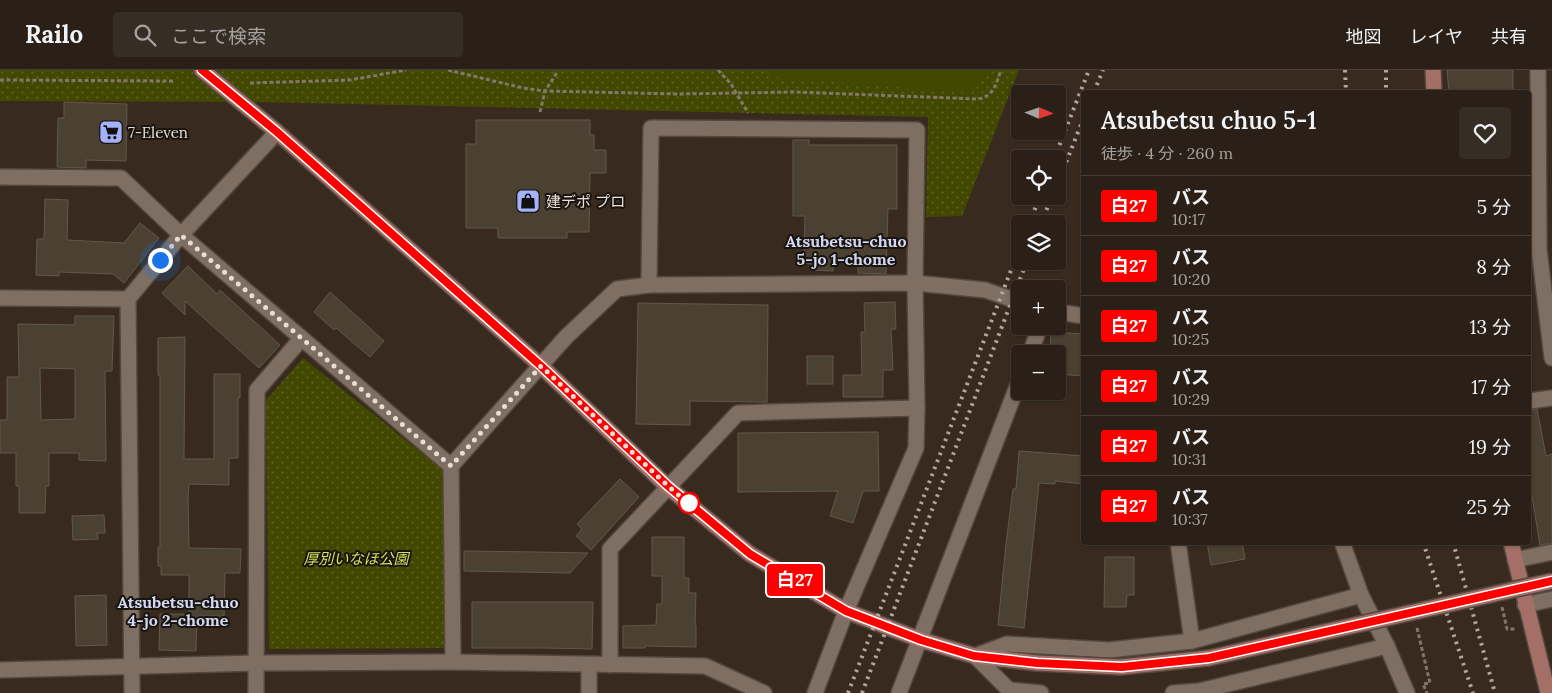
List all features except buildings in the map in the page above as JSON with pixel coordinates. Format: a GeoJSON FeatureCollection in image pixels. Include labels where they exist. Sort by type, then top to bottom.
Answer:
{"type":"FeatureCollection","features":[{"type":"Feature","properties":{"kind":"street"},"geometry":{"type":"LineString","coordinates":[[202,70],[277,132],[541,366],[668,486],[750,554],[846,611],[921,640],[974,656],[1037,663],[1122,667],[1209,658],[1552,582]]}},
{"type":"Feature","properties":{"kind":"street"},"geometry":{"type":"LineString","coordinates":[[1433,70],[1434,90]]}},
{"type":"Feature","properties":{"kind":"street"},"geometry":{"type":"LineString","coordinates":[[1538,70],[1545,114],[1545,249],[1552,358]]}},
{"type":"Feature","properties":{"kind":"street"},"geometry":{"type":"LineString","coordinates":[[649,285],[651,128],[917,130],[915,283],[916,448],[846,611],[815,693]]}},
{"type":"Feature","properties":{"kind":"street"},"geometry":{"type":"LineString","coordinates":[[132,693],[128,299],[181,235],[277,132]]}},
{"type":"Feature","properties":{"kind":"street"},"geometry":{"type":"LineString","coordinates":[[0,177],[122,178],[181,235],[451,466]]}},
{"type":"Feature","properties":{"kind":"street"},"geometry":{"type":"LineString","coordinates":[[453,662],[451,466],[566,337],[618,289],[649,285],[915,283],[985,290],[1011,299]]}},
{"type":"Feature","properties":{"kind":"street"},"geometry":{"type":"LineString","coordinates":[[0,298],[128,299]]}},
{"type":"Feature","properties":{"kind":"street"},"geometry":{"type":"LineString","coordinates":[[1066,313],[1081,316]]}},
{"type":"Feature","properties":{"kind":"street"},"geometry":{"type":"LineString","coordinates":[[256,693],[257,390],[301,339]]}},
{"type":"Feature","properties":{"kind":"street"},"geometry":{"type":"LineString","coordinates":[[1531,401],[1552,398]]}},
{"type":"Feature","properties":{"kind":"street"},"geometry":{"type":"LineString","coordinates":[[899,693],[1012,400]]}},
{"type":"Feature","properties":{"kind":"street"},"geometry":{"type":"LineString","coordinates":[[610,665],[610,549],[738,413],[917,408]]}},
{"type":"Feature","properties":{"kind":"street"},"geometry":{"type":"LineString","coordinates":[[1178,545],[1192,641]]}},
{"type":"Feature","properties":{"kind":"street"},"geometry":{"type":"LineString","coordinates":[[1343,545],[1361,595],[1407,693]]}},
{"type":"Feature","properties":{"kind":"street"},"geometry":{"type":"LineString","coordinates":[[1512,545],[1548,693]]}},
{"type":"Feature","properties":{"kind":"street"},"geometry":{"type":"LineString","coordinates":[[1515,560],[1552,552]]}},
{"type":"Feature","properties":{"kind":"street"},"geometry":{"type":"LineString","coordinates":[[974,656],[1007,644],[1109,650],[1192,641],[1361,595]]}},
{"type":"Feature","properties":{"kind":"street"},"geometry":{"type":"LineString","coordinates":[[1525,605],[1552,598]]}},
{"type":"Feature","properties":{"kind":"street"},"geometry":{"type":"LineString","coordinates":[[1173,693],[1199,692],[1386,646]]}},
{"type":"Feature","properties":{"kind":"street"},"geometry":{"type":"LineString","coordinates":[[974,656],[1009,690],[1040,693]]}},
{"type":"Feature","properties":{"kind":"street"},"geometry":{"type":"LineString","coordinates":[[0,670],[257,663],[453,662],[706,666],[764,693]]}},
{"type":"Feature","properties":{"kind":"street"},"geometry":{"type":"LineString","coordinates":[[589,693],[590,665]]}},
{"type":"Feature","properties":{"kind":"path"},"geometry":{"type":"LineString","coordinates":[[250,83],[350,80],[406,70]]}},
{"type":"Feature","properties":{"kind":"path"},"geometry":{"type":"LineString","coordinates":[[448,70],[523,88],[545,91],[678,94],[794,92],[978,99],[986,98],[993,92],[1002,70]]}},
{"type":"Feature","properties":{"kind":"path"},"geometry":{"type":"LineString","coordinates":[[540,112],[545,91],[556,74],[556,70]]}},
{"type":"Feature","properties":{"kind":"path"},"geometry":{"type":"LineString","coordinates":[[718,70],[730,84],[758,129]]}},
{"type":"Feature","properties":{"kind":"path"},"geometry":{"type":"LineString","coordinates":[[0,80],[173,81]]}},
{"type":"Feature","properties":{"kind":"path"},"geometry":{"type":"LineString","coordinates":[[1501,601],[1507,629],[1515,628],[1517,637]]}},
{"type":"Feature","properties":{"kind":"path"},"geometry":{"type":"LineString","coordinates":[[1415,619],[1430,683],[1422,684],[1427,693]]}},
{"type":"Feature","properties":{"kind":"green space"},"geometry":{"type":"Polygon","coordinates":[[[0,70],[1019,70],[1013,85],[1011,85],[1011,90],[962,216],[926,217],[928,117],[261,102],[0,101],[0,70]]]}},
{"type":"Feature","properties":{"kind":"green space"},"geometry":{"type":"Polygon","coordinates":[[[766,70],[993,70],[970,93],[771,77],[766,70]]]}},
{"type":"Feature","properties":{"kind":"green space","name":"厚別いなほ公園"},"geometry":{"type":"Polygon","coordinates":[[[303,358],[442,469],[447,648],[269,649],[266,400],[303,358]]]}},
{"type":"Feature","properties":{"kind":"railway"},"geometry":{"type":"LineString","coordinates":[[1081,90],[1089,70]]}},
{"type":"Feature","properties":{"kind":"railway"},"geometry":{"type":"LineString","coordinates":[[1095,90],[1103,70]]}},
{"type":"Feature","properties":{"kind":"railway"},"geometry":{"type":"LineString","coordinates":[[1345,70],[1346,90]]}},
{"type":"Feature","properties":{"kind":"railway"},"geometry":{"type":"LineString","coordinates":[[1386,70],[1386,90]]}},
{"type":"Feature","properties":{"kind":"railway"},"geometry":{"type":"LineString","coordinates":[[1058,150],[1081,90]]}},
{"type":"Feature","properties":{"kind":"railway"},"geometry":{"type":"LineString","coordinates":[[1066,163],[1081,125]]}},
{"type":"Feature","properties":{"kind":"railway"},"geometry":{"type":"LineString","coordinates":[[1033,215],[1036,205]]}},
{"type":"Feature","properties":{"kind":"railway"},"geometry":{"type":"LineString","coordinates":[[1045,215],[1048,205]]}},
{"type":"Feature","properties":{"kind":"railway"},"geometry":{"type":"LineString","coordinates":[[848,693],[1011,270]]}},
{"type":"Feature","properties":{"kind":"railway"},"geometry":{"type":"LineString","coordinates":[[862,693],[1024,270]]}},
{"type":"Feature","properties":{"kind":"railway"},"geometry":{"type":"LineString","coordinates":[[1424,545],[1473,693]]}},
{"type":"Feature","properties":{"kind":"railway"},"geometry":{"type":"LineString","coordinates":[[1454,545],[1495,693]]}},
{"type":"Feature","properties":{"kind":"bus line","name":"白27"},"geometry":{"type":"LineString","coordinates":[[202,70],[277,132],[541,366],[668,486],[750,554],[846,611],[921,640],[974,656],[1037,663],[1122,667],[1209,658],[1552,581]]}},
{"type":"Feature","properties":{"kind":"place","name":"7-Eleven"},"geometry":{"type":"Point","coordinates":[111,132]}},
{"type":"Feature","properties":{"kind":"place","name":"建デポ プロ"},"geometry":{"type":"Point","coordinates":[528,201]}},
{"type":"Feature","properties":{"kind":"district","name":"Atsubetsu-chuo 5-jo 1-chome"},"geometry":{"type":"Point","coordinates":[846,250]}},
{"type":"Feature","properties":{"kind":"district","name":"Atsubetsu-chuo 4-jo 2-chome"},"geometry":{"type":"Point","coordinates":[178,611]}},
{"type":"Feature","properties":{"kind":"route"},"geometry":{"type":"LineString","coordinates":[[160,260],[181,235],[451,466],[541,366],[668,486],[695,509],[689,503]]}}]}
